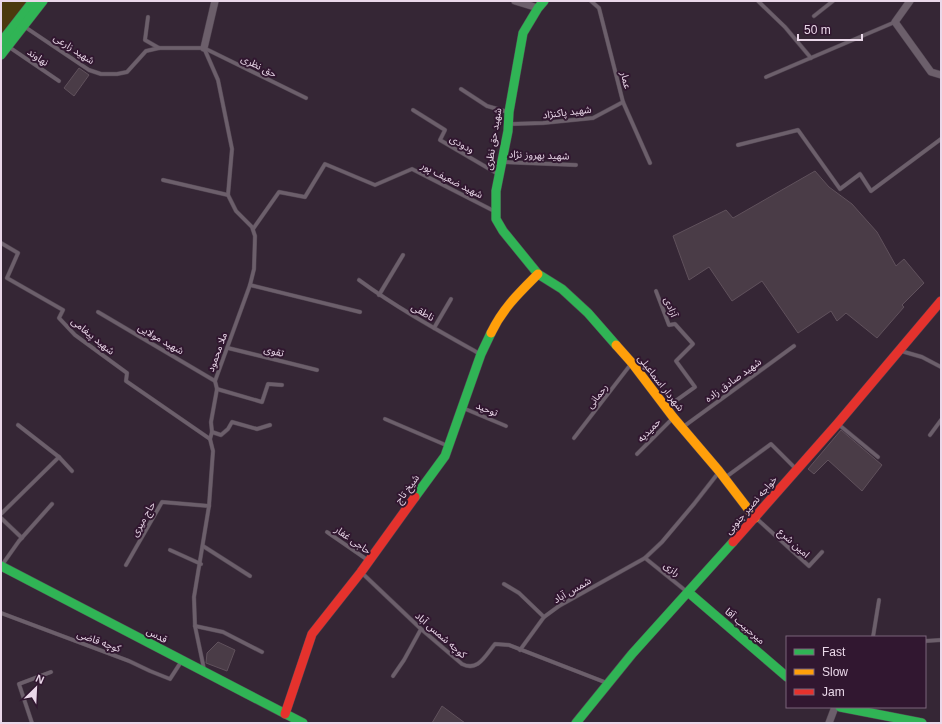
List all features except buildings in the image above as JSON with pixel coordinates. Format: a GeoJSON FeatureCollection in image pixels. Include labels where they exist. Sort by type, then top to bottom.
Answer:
{"type":"FeatureCollection","features":[{"type":"Feature","properties":{"kind":"street"},"geometry":{"type":"LineString","coordinates":[[1,55],[4,44],[33,1]]}},
{"type":"Feature","properties":{"kind":"street"},"geometry":{"type":"LineString","coordinates":[[4,44],[24,26],[43,1]]}},
{"type":"Feature","properties":{"kind":"street"},"geometry":{"type":"LineString","coordinates":[[204,48],[215,1]]}},
{"type":"Feature","properties":{"kind":"street"},"geometry":{"type":"LineString","coordinates":[[515,1],[541,4]]}},
{"type":"Feature","properties":{"kind":"street"},"geometry":{"type":"LineString","coordinates":[[910,1],[895,22],[931,72],[941,75]]}},
{"type":"Feature","properties":{"kind":"street","name":"شهید حق نظری"},"geometry":{"type":"LineString","coordinates":[[538,274],[503,231],[496,219],[495,211],[496,191],[524,33],[541,4]]}},
{"type":"Feature","properties":{"kind":"street","name":"شیخ تاج"},"geometry":{"type":"LineString","coordinates":[[286,714],[312,634],[370,561],[445,456],[481,354],[498,319],[514,297],[538,274]]}},
{"type":"Feature","properties":{"kind":"street","name":"شهردار اسماعیلی"},"geometry":{"type":"LineString","coordinates":[[538,274],[562,289],[588,313],[632,363],[673,417],[722,475],[755,518]]}},
{"type":"Feature","properties":{"kind":"street","name":"خواجه نصیر جنوبی"},"geometry":{"type":"LineString","coordinates":[[576,723],[607,683],[755,518],[941,301]]}},
{"type":"Feature","properties":{"kind":"street","name":"قدس"},"geometry":{"type":"LineString","coordinates":[[1,567],[302,723]]}},
{"type":"Feature","properties":{"kind":"street","name":"میرحبیب آقا"},"geometry":{"type":"LineString","coordinates":[[688,592],[786,676]]}},
{"type":"Feature","properties":{"kind":"street"},"geometry":{"type":"LineString","coordinates":[[829,723],[835,708]]}},
{"type":"Feature","properties":{"kind":"street"},"geometry":{"type":"LineString","coordinates":[[845,708],[922,723]]}},
{"type":"Feature","properties":{"kind":"lane","name":"عمار"},"geometry":{"type":"LineString","coordinates":[[591,1],[599,8],[623,102],[650,163]]}},
{"type":"Feature","properties":{"kind":"lane"},"geometry":{"type":"LineString","coordinates":[[758,1],[785,27],[810,58]]}},
{"type":"Feature","properties":{"kind":"lane"},"geometry":{"type":"LineString","coordinates":[[814,16],[833,1]]}},
{"type":"Feature","properties":{"kind":"lane"},"geometry":{"type":"LineString","coordinates":[[148,17],[144,40],[159,48]]}},
{"type":"Feature","properties":{"kind":"lane"},"geometry":{"type":"LineString","coordinates":[[766,77],[895,22]]}},
{"type":"Feature","properties":{"kind":"lane","name":"شهید زارعی"},"geometry":{"type":"LineString","coordinates":[[24,26],[88,70],[101,74],[117,74],[127,72],[146,51],[159,48],[204,48]]}},
{"type":"Feature","properties":{"kind":"lane","name":"نهاوند"},"geometry":{"type":"LineString","coordinates":[[4,44],[59,81]]}},
{"type":"Feature","properties":{"kind":"lane","name":"حق نظری"},"geometry":{"type":"LineString","coordinates":[[204,48],[306,98]]}},
{"type":"Feature","properties":{"kind":"lane"},"geometry":{"type":"LineString","coordinates":[[204,48],[218,80],[232,149],[228,195],[236,211],[253,229]]}},
{"type":"Feature","properties":{"kind":"lane"},"geometry":{"type":"LineString","coordinates":[[462,89],[488,106],[509,112]]}},
{"type":"Feature","properties":{"kind":"lane","name":"شهید پاکنژاد"},"geometry":{"type":"LineString","coordinates":[[509,124],[543,123],[593,118],[623,102]]}},
{"type":"Feature","properties":{"kind":"lane","name":"ودودی"},"geometry":{"type":"LineString","coordinates":[[413,110],[446,130],[440,140],[499,175]]}},
{"type":"Feature","properties":{"kind":"lane"},"geometry":{"type":"LineString","coordinates":[[738,145],[798,130],[840,189],[860,174],[871,191],[941,138]]}},
{"type":"Feature","properties":{"kind":"lane","name":"شهید بهروز نژاد"},"geometry":{"type":"LineString","coordinates":[[501,162],[576,165]]}},
{"type":"Feature","properties":{"kind":"lane","name":"شهید ضعیف پور"},"geometry":{"type":"LineString","coordinates":[[253,229],[279,192],[304,196],[325,164],[375,185],[412,169],[495,211]]}},
{"type":"Feature","properties":{"kind":"lane"},"geometry":{"type":"LineString","coordinates":[[163,180],[228,195]]}},
{"type":"Feature","properties":{"kind":"lane","name":"ملا محمود"},"geometry":{"type":"LineString","coordinates":[[205,673],[195,626],[194,597],[201,564],[209,506],[213,452],[210,439],[212,432],[211,422],[217,389],[215,381],[250,285],[254,269],[255,236],[253,229]]}},
{"type":"Feature","properties":{"kind":"lane","name":"شهید پیغامی"},"geometry":{"type":"LineString","coordinates":[[1,243],[18,253],[7,278],[64,310],[59,318],[75,335],[126,373],[126,380],[210,439]]}},
{"type":"Feature","properties":{"kind":"lane"},"geometry":{"type":"LineString","coordinates":[[379,295],[403,255]]}},
{"type":"Feature","properties":{"kind":"lane","name":"ناطقی"},"geometry":{"type":"LineString","coordinates":[[359,280],[379,295],[481,354]]}},
{"type":"Feature","properties":{"kind":"lane"},"geometry":{"type":"LineString","coordinates":[[250,285],[360,312]]}},
{"type":"Feature","properties":{"kind":"lane","name":"آزادی"},"geometry":{"type":"LineString","coordinates":[[656,291],[669,325],[675,324],[693,344],[676,362],[695,387],[666,408]]}},
{"type":"Feature","properties":{"kind":"lane"},"geometry":{"type":"LineString","coordinates":[[434,328],[451,299]]}},
{"type":"Feature","properties":{"kind":"lane","name":"شهید مولایی"},"geometry":{"type":"LineString","coordinates":[[98,312],[215,381]]}},
{"type":"Feature","properties":{"kind":"lane","name":"شهید صادق زاده"},"geometry":{"type":"LineString","coordinates":[[683,427],[794,346]]}},
{"type":"Feature","properties":{"kind":"lane","name":"تقوی"},"geometry":{"type":"LineString","coordinates":[[228,348],[317,370]]}},
{"type":"Feature","properties":{"kind":"lane"},"geometry":{"type":"LineString","coordinates":[[900,350],[922,357],[941,367]]}},
{"type":"Feature","properties":{"kind":"lane","name":"رحمانی"},"geometry":{"type":"LineString","coordinates":[[574,438],[632,363]]}},
{"type":"Feature","properties":{"kind":"lane"},"geometry":{"type":"LineString","coordinates":[[217,389],[262,402],[268,384],[282,385]]}},
{"type":"Feature","properties":{"kind":"lane","name":"توحید"},"geometry":{"type":"LineString","coordinates":[[462,408],[506,426]]}},
{"type":"Feature","properties":{"kind":"lane","name":"حمیدیه"},"geometry":{"type":"LineString","coordinates":[[637,454],[673,417]]}},
{"type":"Feature","properties":{"kind":"lane"},"geometry":{"type":"LineString","coordinates":[[385,419],[449,446]]}},
{"type":"Feature","properties":{"kind":"lane"},"geometry":{"type":"LineString","coordinates":[[930,435],[941,420]]}},
{"type":"Feature","properties":{"kind":"lane"},"geometry":{"type":"LineString","coordinates":[[212,432],[220,435],[228,430],[232,422],[257,429],[270,425]]}},
{"type":"Feature","properties":{"kind":"lane"},"geometry":{"type":"LineString","coordinates":[[837,424],[878,457]]}},
{"type":"Feature","properties":{"kind":"lane"},"geometry":{"type":"LineString","coordinates":[[18,425],[59,457],[72,471]]}},
{"type":"Feature","properties":{"kind":"lane","name":"شمس آباد"},"geometry":{"type":"LineString","coordinates":[[520,650],[544,617],[559,606],[645,558],[662,542],[694,504],[722,475],[771,444],[796,469]]}},
{"type":"Feature","properties":{"kind":"lane"},"geometry":{"type":"LineString","coordinates":[[1,514],[59,457]]}},
{"type":"Feature","properties":{"kind":"lane","name":"حاج میری"},"geometry":{"type":"LineString","coordinates":[[126,565],[162,502],[209,506]]}},
{"type":"Feature","properties":{"kind":"lane"},"geometry":{"type":"LineString","coordinates":[[1,567],[22,538],[52,504]]}},
{"type":"Feature","properties":{"kind":"lane"},"geometry":{"type":"LineString","coordinates":[[1,518],[22,538]]}},
{"type":"Feature","properties":{"kind":"lane","name":"امین شرع"},"geometry":{"type":"LineString","coordinates":[[755,518],[809,566],[822,552]]}},
{"type":"Feature","properties":{"kind":"lane","name":"حاجی غفار"},"geometry":{"type":"LineString","coordinates":[[327,532],[370,561]]}},
{"type":"Feature","properties":{"kind":"lane"},"geometry":{"type":"LineString","coordinates":[[203,546],[250,576]]}},
{"type":"Feature","properties":{"kind":"lane"},"geometry":{"type":"LineString","coordinates":[[170,550],[201,564]]}},
{"type":"Feature","properties":{"kind":"lane","name":"رازی"},"geometry":{"type":"LineString","coordinates":[[645,558],[688,592]]}},
{"type":"Feature","properties":{"kind":"lane","name":"کوچه شمس آباد"},"geometry":{"type":"LineString","coordinates":[[361,572],[421,629],[462,664],[468,667],[477,666],[495,644],[509,645],[607,683]]}},
{"type":"Feature","properties":{"kind":"lane"},"geometry":{"type":"LineString","coordinates":[[504,584],[519,593],[544,617]]}},
{"type":"Feature","properties":{"kind":"lane"},"geometry":{"type":"LineString","coordinates":[[873,636],[879,600]]}},
{"type":"Feature","properties":{"kind":"lane","name":"کوچه قاضی"},"geometry":{"type":"LineString","coordinates":[[1,613],[129,661],[150,672],[170,679],[181,661]]}},
{"type":"Feature","properties":{"kind":"lane"},"geometry":{"type":"LineString","coordinates":[[195,626],[223,632],[262,652]]}},
{"type":"Feature","properties":{"kind":"lane"},"geometry":{"type":"LineString","coordinates":[[393,676],[404,660],[421,629]]}},
{"type":"Feature","properties":{"kind":"lane"},"geometry":{"type":"LineString","coordinates":[[926,641],[941,640]]}},
{"type":"Feature","properties":{"kind":"lane"},"geometry":{"type":"LineString","coordinates":[[32,723],[19,684],[51,672]]}},
{"type":"Feature","properties":{"kind":"shaded area"},"geometry":{"type":"Polygon","coordinates":[[[1,1],[33,1],[1,41],[1,1]]]}},
{"type":"Feature","properties":{"kind":"traffic: fast"},"geometry":{"type":"LineString","coordinates":[[1,42],[33,1]]}},
{"type":"Feature","properties":{"kind":"traffic: fast"},"geometry":{"type":"LineString","coordinates":[[1,55],[43,1]]}},
{"type":"Feature","properties":{"kind":"traffic: fast"},"geometry":{"type":"LineString","coordinates":[[544,1],[523,33],[509,112],[508,131],[496,191],[496,219],[503,231],[538,274],[562,289],[588,313],[616,345]]}},
{"type":"Feature","properties":{"kind":"traffic: fast"},"geometry":{"type":"LineString","coordinates":[[415,497],[445,456],[481,354],[491,333]]}},
{"type":"Feature","properties":{"kind":"traffic: fast"},"geometry":{"type":"LineString","coordinates":[[576,723],[632,654],[733,542]]}},
{"type":"Feature","properties":{"kind":"traffic: fast"},"geometry":{"type":"LineString","coordinates":[[1,566],[303,723]]}},
{"type":"Feature","properties":{"kind":"traffic: fast"},"geometry":{"type":"LineString","coordinates":[[688,592],[786,676]]}},
{"type":"Feature","properties":{"kind":"traffic: fast"},"geometry":{"type":"LineString","coordinates":[[845,708],[922,723]]}},
{"type":"Feature","properties":{"kind":"traffic: slow"},"geometry":{"type":"LineString","coordinates":[[491,333],[506,308],[538,274]]}},
{"type":"Feature","properties":{"kind":"traffic: slow"},"geometry":{"type":"LineString","coordinates":[[616,345],[632,363],[673,417],[719,471],[755,518]]}},
{"type":"Feature","properties":{"kind":"traffic: jam"},"geometry":{"type":"LineString","coordinates":[[733,542],[838,423],[941,301]]}},
{"type":"Feature","properties":{"kind":"traffic: jam"},"geometry":{"type":"LineString","coordinates":[[285,714],[312,634],[361,572],[415,497]]}}]}
